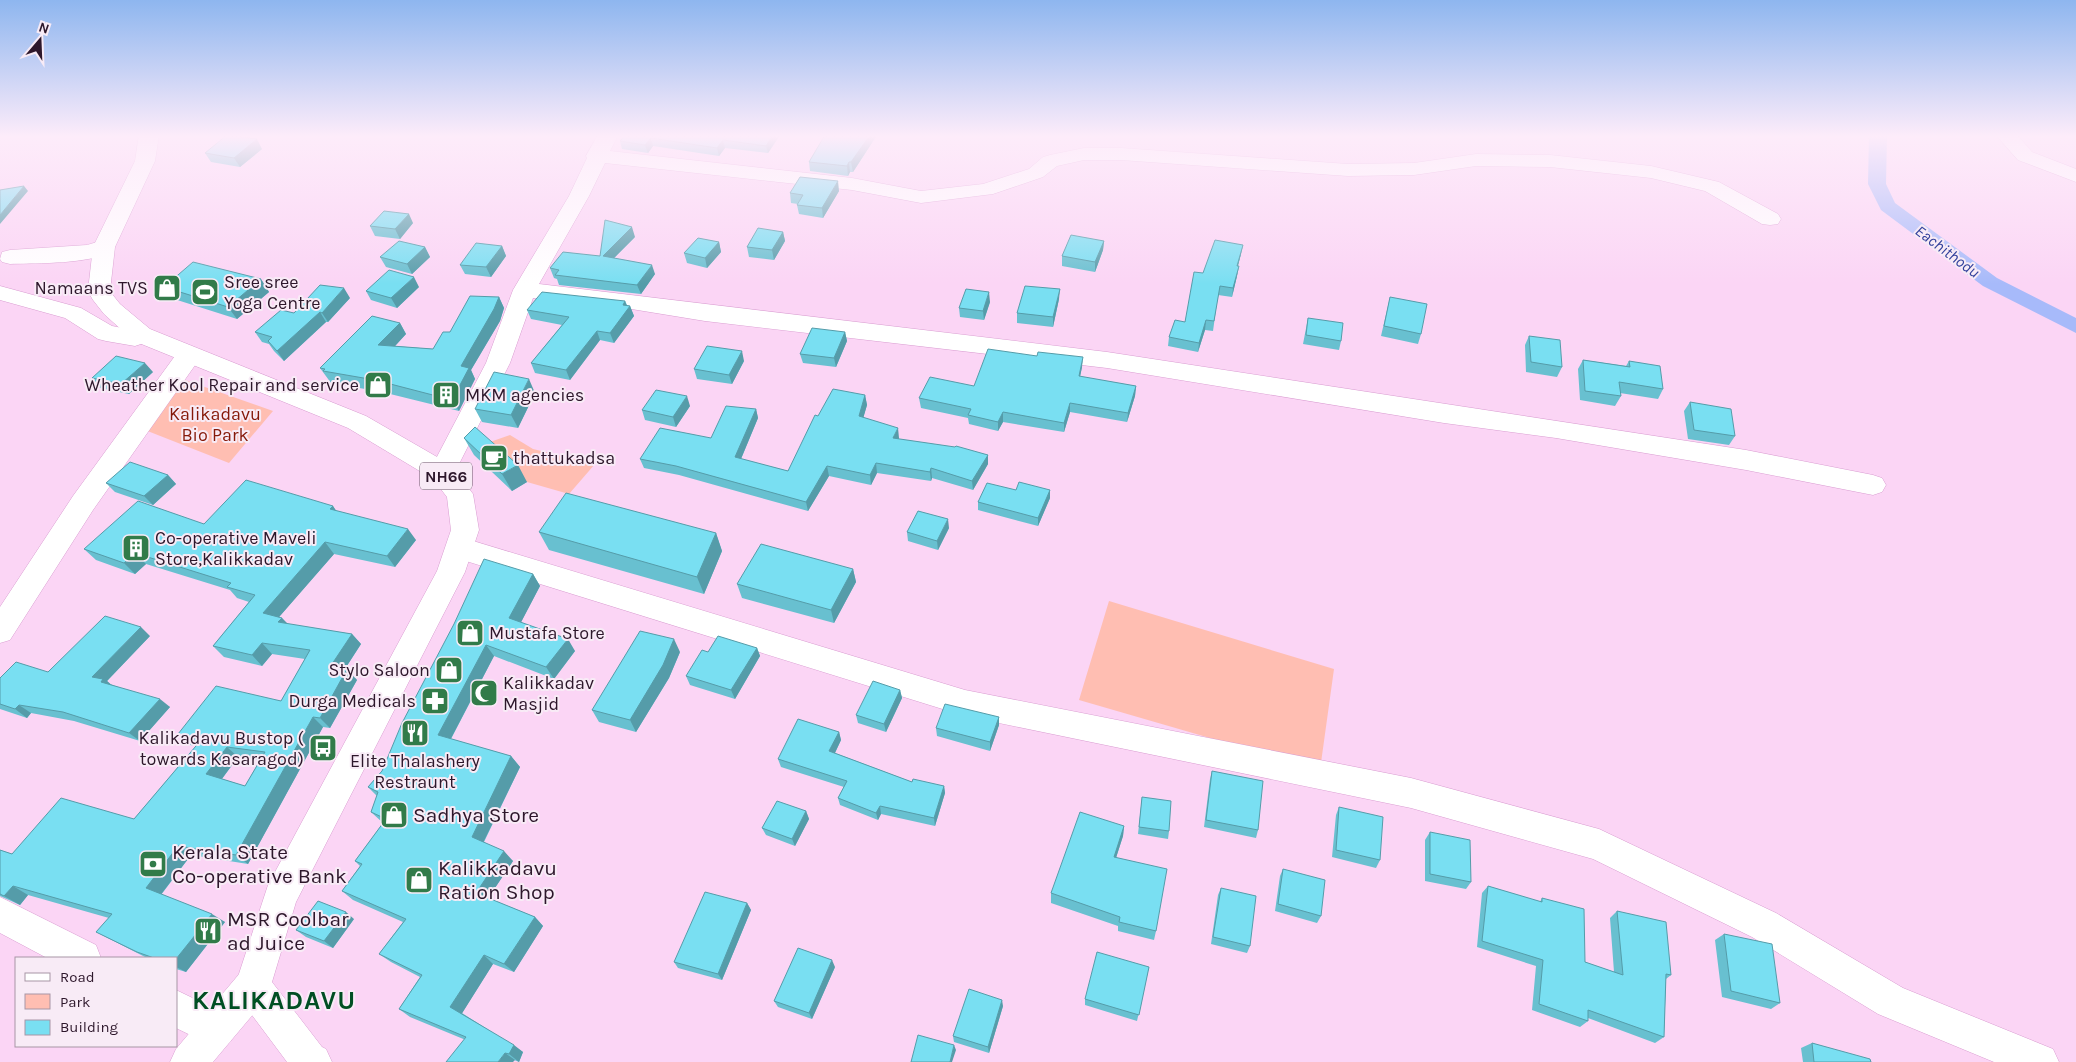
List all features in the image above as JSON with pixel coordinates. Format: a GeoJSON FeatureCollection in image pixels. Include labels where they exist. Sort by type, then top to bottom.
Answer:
{"type":"FeatureCollection","features":[{"type":"Feature","properties":{"kind":"main road","name":"NH66"},"geometry":{"type":"LineString","coordinates":[[134,185],[104,247],[100,282],[101,295],[112,309],[142,335],[357,422],[442,472],[460,494],[465,530],[452,572],[280,897],[253,986]]}},
{"type":"Feature","properties":{"kind":"main road"},"geometry":{"type":"LineString","coordinates":[[442,472],[498,363],[524,290],[584,185]]}},
{"type":"Feature","properties":{"kind":"main road"},"geometry":{"type":"LineString","coordinates":[[851,185],[921,197],[986,190],[1002,185]]}},
{"type":"Feature","properties":{"kind":"main road"},"geometry":{"type":"LineString","coordinates":[[1706,185],[1712,186],[1770,219]]}},
{"type":"Feature","properties":{"kind":"main road"},"geometry":{"type":"LineString","coordinates":[[10,257],[90,252],[104,247]]}},
{"type":"Feature","properties":{"kind":"main road"},"geometry":{"type":"LineString","coordinates":[[524,290],[612,299],[715,314],[1107,360],[1746,460],[1873,485]]}},
{"type":"Feature","properties":{"kind":"main road"},"geometry":{"type":"LineString","coordinates":[[0,293],[73,313],[106,333],[135,338],[142,335]]}},
{"type":"Feature","properties":{"kind":"main road"},"geometry":{"type":"LineString","coordinates":[[0,631],[83,503],[189,355]]}},
{"type":"Feature","properties":{"kind":"main road"},"geometry":{"type":"LineString","coordinates":[[460,548],[965,703],[1410,793],[1599,845],[1764,925],[1891,1001],[2040,1062]]}},
{"type":"Feature","properties":{"kind":"main road"},"geometry":{"type":"LineString","coordinates":[[0,914],[81,957]]}},
{"type":"Feature","properties":{"kind":"main road"},"geometry":{"type":"LineString","coordinates":[[189,1062],[253,986],[309,1060],[313,1062]]}},
{"type":"Feature","properties":{"kind":"main road"},"geometry":{"type":"LineString","coordinates":[[178,1009],[217,1029]]}},
{"type":"Feature","properties":{"kind":"green space","name":"Kalikadavu Bio Park"},"geometry":{"type":"Polygon","coordinates":[[[185,380],[273,411],[229,463],[145,430],[185,380]]]}},
{"type":"Feature","properties":{"kind":"green space"},"geometry":{"type":"Polygon","coordinates":[[[510,435],[533,449],[595,464],[569,494],[527,482],[505,462],[490,442],[510,435]]]}},
{"type":"Feature","properties":{"kind":"green space"},"geometry":{"type":"Polygon","coordinates":[[[1109,601],[1334,669],[1320,770],[1079,700],[1109,601]]]}},
{"type":"Feature","properties":{"kind":"building"},"geometry":{"type":"Polygon","coordinates":[[[795,185],[836,185],[822,208],[797,205],[803,195],[790,193],[795,185]]]}},
{"type":"Feature","properties":{"kind":"building"},"geometry":{"type":"Polygon","coordinates":[[[24,186],[0,215],[0,190],[24,186]]]}},
{"type":"Feature","properties":{"kind":"building"},"geometry":{"type":"Polygon","coordinates":[[[384,211],[409,214],[395,229],[370,226],[384,211]]]}},
{"type":"Feature","properties":{"kind":"building"},"geometry":{"type":"Polygon","coordinates":[[[605,220],[632,227],[603,256],[652,265],[637,285],[555,275],[559,270],[550,268],[563,252],[600,256],[605,220]]]}},
{"type":"Feature","properties":{"kind":"building"},"geometry":{"type":"Polygon","coordinates":[[[758,228],[783,232],[772,250],[747,247],[758,228]]]}},
{"type":"Feature","properties":{"kind":"building"},"geometry":{"type":"Polygon","coordinates":[[[1071,235],[1104,241],[1095,262],[1062,256],[1071,235]]]}},
{"type":"Feature","properties":{"kind":"building"},"geometry":{"type":"Polygon","coordinates":[[[698,238],[719,242],[705,258],[684,253],[698,238]]]}},
{"type":"Feature","properties":{"kind":"building"},"geometry":{"type":"Polygon","coordinates":[[[1215,240],[1243,245],[1233,288],[1220,286],[1214,321],[1206,320],[1199,343],[1169,337],[1175,320],[1185,322],[1194,272],[1203,273],[1215,240]]]}},
{"type":"Feature","properties":{"kind":"building"},"geometry":{"type":"Polygon","coordinates":[[[399,241],[425,247],[407,264],[380,257],[399,241]]]}},
{"type":"Feature","properties":{"kind":"building"},"geometry":{"type":"Polygon","coordinates":[[[476,243],[502,246],[486,267],[460,265],[476,243]]]}},
{"type":"Feature","properties":{"kind":"building"},"geometry":{"type":"Polygon","coordinates":[[[193,262],[261,279],[228,307],[164,287],[193,262]]]}},
{"type":"Feature","properties":{"kind":"building"},"geometry":{"type":"Polygon","coordinates":[[[389,270],[414,277],[391,298],[366,291],[389,270]]]}},
{"type":"Feature","properties":{"kind":"building"},"geometry":{"type":"Polygon","coordinates":[[[320,285],[344,288],[322,313],[320,312],[277,351],[268,341],[272,337],[255,332],[281,310],[294,313],[320,285]]]}},
{"type":"Feature","properties":{"kind":"building"},"geometry":{"type":"Polygon","coordinates":[[[1025,286],[1060,289],[1053,317],[1017,313],[1025,286]]]}},
{"type":"Feature","properties":{"kind":"building"},"geometry":{"type":"Polygon","coordinates":[[[966,289],[989,292],[983,311],[959,308],[966,289]]]}},
{"type":"Feature","properties":{"kind":"building"},"geometry":{"type":"Polygon","coordinates":[[[542,292],[625,301],[623,305],[630,306],[610,333],[597,331],[566,370],[531,363],[569,317],[527,310],[542,292]]]}},
{"type":"Feature","properties":{"kind":"building"},"geometry":{"type":"Polygon","coordinates":[[[470,296],[499,297],[461,366],[469,368],[452,400],[375,380],[323,371],[325,369],[320,368],[372,316],[400,323],[378,345],[433,349],[443,332],[450,332],[470,296]]]}},
{"type":"Feature","properties":{"kind":"building"},"geometry":{"type":"Polygon","coordinates":[[[1390,297],[1427,304],[1421,334],[1384,326],[1390,297]]]}},
{"type":"Feature","properties":{"kind":"building"},"geometry":{"type":"Polygon","coordinates":[[[1308,318],[1343,323],[1341,341],[1306,335],[1308,318]]]}},
{"type":"Feature","properties":{"kind":"building"},"geometry":{"type":"Polygon","coordinates":[[[812,328],[845,332],[834,358],[800,354],[812,328]]]}},
{"type":"Feature","properties":{"kind":"building"},"geometry":{"type":"Polygon","coordinates":[[[1529,336],[1560,340],[1562,367],[1531,362],[1529,336]]]}},
{"type":"Feature","properties":{"kind":"building"},"geometry":{"type":"Polygon","coordinates":[[[707,346],[742,351],[729,375],[694,369],[707,346]]]}},
{"type":"Feature","properties":{"kind":"building"},"geometry":{"type":"Polygon","coordinates":[[[988,349],[1037,356],[1038,352],[1083,357],[1079,376],[1136,386],[1128,413],[1070,403],[1064,423],[1003,412],[998,422],[968,415],[971,409],[919,398],[930,377],[974,386],[988,349]]]}},
{"type":"Feature","properties":{"kind":"building"},"geometry":{"type":"Polygon","coordinates":[[[116,356],[145,363],[121,384],[92,378],[116,356]]]}},
{"type":"Feature","properties":{"kind":"building"},"geometry":{"type":"Polygon","coordinates":[[[1583,360],[1630,367],[1629,361],[1660,366],[1663,389],[1619,382],[1621,396],[1585,391],[1583,360]]]}},
{"type":"Feature","properties":{"kind":"building"},"geometry":{"type":"Polygon","coordinates":[[[494,372],[529,379],[511,415],[475,409],[494,372]]]}},
{"type":"Feature","properties":{"kind":"building"},"geometry":{"type":"Polygon","coordinates":[[[833,389],[865,395],[859,416],[898,428],[893,438],[956,446],[988,455],[972,481],[931,468],[930,472],[876,463],[870,475],[827,466],[806,502],[676,466],[640,459],[660,428],[711,438],[726,406],[756,409],[735,457],[788,471],[815,415],[818,416],[833,389]]]}},
{"type":"Feature","properties":{"kind":"building"},"geometry":{"type":"Polygon","coordinates":[[[656,390],[687,396],[673,417],[642,410],[656,390]]]}},
{"type":"Feature","properties":{"kind":"building"},"geometry":{"type":"Polygon","coordinates":[[[1690,402],[1731,409],[1735,436],[1694,430],[1690,402]]]}},
{"type":"Feature","properties":{"kind":"building"},"geometry":{"type":"Polygon","coordinates":[[[475,427],[518,465],[502,474],[464,438],[475,427]]]}},
{"type":"Feature","properties":{"kind":"building"},"geometry":{"type":"Polygon","coordinates":[[[130,462],[168,475],[144,496],[106,483],[130,462]]]}},
{"type":"Feature","properties":{"kind":"building"},"geometry":{"type":"Polygon","coordinates":[[[246,480],[333,506],[330,509],[408,529],[387,556],[325,542],[263,613],[282,618],[278,622],[352,634],[330,667],[347,669],[320,718],[313,717],[236,855],[178,846],[146,888],[212,914],[178,957],[151,957],[96,932],[112,914],[13,886],[4,896],[0,894],[0,850],[12,854],[61,798],[134,819],[201,740],[178,734],[216,686],[281,701],[310,650],[262,643],[252,655],[213,646],[255,595],[227,587],[231,583],[135,553],[124,563],[84,549],[138,501],[204,524],[246,480]],[[227,747],[206,774],[245,786],[265,752],[227,747]]]}},
{"type":"Feature","properties":{"kind":"building"},"geometry":{"type":"Polygon","coordinates":[[[1019,482],[1050,490],[1038,518],[978,502],[987,483],[1016,490],[1019,482]]]}},
{"type":"Feature","properties":{"kind":"building"},"geometry":{"type":"Polygon","coordinates":[[[566,493],[716,533],[697,577],[539,532],[566,493]]]}},
{"type":"Feature","properties":{"kind":"building"},"geometry":{"type":"Polygon","coordinates":[[[918,511],[948,519],[937,541],[907,532],[918,511]]]}},
{"type":"Feature","properties":{"kind":"building"},"geometry":{"type":"Polygon","coordinates":[[[761,544],[853,569],[831,610],[737,584],[761,544]]]}},
{"type":"Feature","properties":{"kind":"building"},"geometry":{"type":"Polygon","coordinates":[[[484,559],[533,574],[509,618],[568,639],[546,667],[486,645],[438,735],[511,756],[472,837],[504,851],[476,893],[535,917],[504,964],[484,955],[450,1007],[514,1045],[509,1054],[505,1053],[498,1062],[446,1062],[466,1037],[399,1009],[422,975],[379,954],[406,919],[342,891],[362,864],[355,861],[386,819],[371,812],[378,792],[368,787],[382,771],[402,723],[454,624],[484,559]]]}},
{"type":"Feature","properties":{"kind":"building"},"geometry":{"type":"Polygon","coordinates":[[[105,616],[141,627],[92,677],[103,679],[101,682],[160,699],[129,733],[63,712],[19,705],[15,709],[0,704],[0,678],[16,662],[48,672],[105,616]]]}},
{"type":"Feature","properties":{"kind":"building"},"geometry":{"type":"Polygon","coordinates":[[[640,631],[674,639],[663,665],[630,720],[592,710],[640,631]]]}},
{"type":"Feature","properties":{"kind":"building"},"geometry":{"type":"Polygon","coordinates":[[[718,636],[757,648],[731,690],[686,676],[702,650],[708,652],[718,636]]]}},
{"type":"Feature","properties":{"kind":"building"},"geometry":{"type":"Polygon","coordinates":[[[873,681],[900,690],[884,724],[856,715],[873,681]]]}},
{"type":"Feature","properties":{"kind":"building"},"geometry":{"type":"Polygon","coordinates":[[[945,704],[999,717],[990,742],[936,728],[945,704]]]}},
{"type":"Feature","properties":{"kind":"building"},"geometry":{"type":"Polygon","coordinates":[[[798,719],[839,732],[829,751],[912,782],[913,779],[944,786],[934,818],[880,806],[876,813],[838,798],[847,781],[778,759],[798,719]]]}},
{"type":"Feature","properties":{"kind":"building"},"geometry":{"type":"Polygon","coordinates":[[[1212,771],[1263,781],[1258,830],[1206,820],[1212,771]]]}},
{"type":"Feature","properties":{"kind":"building"},"geometry":{"type":"Polygon","coordinates":[[[1142,797],[1171,801],[1169,831],[1139,827],[1142,797]]]}},
{"type":"Feature","properties":{"kind":"building"},"geometry":{"type":"Polygon","coordinates":[[[777,801],[806,811],[792,839],[762,828],[777,801]]]}},
{"type":"Feature","properties":{"kind":"building"},"geometry":{"type":"Polygon","coordinates":[[[1339,807],[1383,817],[1380,860],[1336,850],[1339,807]]]}},
{"type":"Feature","properties":{"kind":"building"},"geometry":{"type":"Polygon","coordinates":[[[1080,812],[1124,826],[1114,857],[1167,869],[1156,931],[1119,922],[1120,917],[1051,893],[1080,812]]]}},
{"type":"Feature","properties":{"kind":"building"},"geometry":{"type":"Polygon","coordinates":[[[1430,832],[1470,840],[1471,882],[1430,874],[1430,832]]]}},
{"type":"Feature","properties":{"kind":"building"},"geometry":{"type":"Polygon","coordinates":[[[1283,869],[1325,880],[1321,916],[1278,904],[1283,869]]]}},
{"type":"Feature","properties":{"kind":"building"},"geometry":{"type":"Polygon","coordinates":[[[1488,886],[1542,902],[1542,898],[1584,909],[1585,962],[1623,975],[1617,911],[1666,922],[1671,975],[1666,974],[1664,1037],[1588,1010],[1588,1021],[1539,1004],[1543,960],[1482,941],[1488,886]]]}},
{"type":"Feature","properties":{"kind":"building"},"geometry":{"type":"Polygon","coordinates":[[[1221,888],[1256,896],[1250,946],[1213,937],[1221,888]]]}},
{"type":"Feature","properties":{"kind":"building"},"geometry":{"type":"Polygon","coordinates":[[[705,892],[747,903],[718,974],[674,962],[705,892]]]}},
{"type":"Feature","properties":{"kind":"building"},"geometry":{"type":"Polygon","coordinates":[[[318,901],[346,912],[324,941],[296,930],[318,901]]]}},
{"type":"Feature","properties":{"kind":"building"},"geometry":{"type":"Polygon","coordinates":[[[1724,934],[1772,944],[1780,1003],[1731,991],[1724,934]]]}},
{"type":"Feature","properties":{"kind":"building"},"geometry":{"type":"Polygon","coordinates":[[[798,948],[832,960],[809,1013],[774,1001],[798,948]]]}},
{"type":"Feature","properties":{"kind":"building"},"geometry":{"type":"Polygon","coordinates":[[[1097,952],[1149,967],[1139,1015],[1085,999],[1097,952]]]}},
{"type":"Feature","properties":{"kind":"building"},"geometry":{"type":"Polygon","coordinates":[[[969,989],[1002,1000],[988,1047],[953,1036],[969,989]]]}},
{"type":"Feature","properties":{"kind":"building"},"geometry":{"type":"Polygon","coordinates":[[[918,1035],[954,1045],[950,1062],[911,1062],[918,1035]]]}},
{"type":"Feature","properties":{"kind":"building"},"geometry":{"type":"Polygon","coordinates":[[[1812,1043],[1870,1059],[1871,1062],[1814,1062],[1812,1043]]]}},
{"type":"Feature","properties":{"kind":"waterway","name":"Eachithodu"},"geometry":{"type":"LineString","coordinates":[[1877,185],[1887,206],[1990,282],[2076,326]]}},
{"type":"Feature","properties":{"kind":"place","name":"Namaans TVS"},"geometry":{"type":"Point","coordinates":[167,288]}},
{"type":"Feature","properties":{"kind":"place","name":"Sree sree Yoga Centre"},"geometry":{"type":"Point","coordinates":[205,292]}},
{"type":"Feature","properties":{"kind":"place","name":"Wheather Kool Repair and service"},"geometry":{"type":"Point","coordinates":[378,385]}},
{"type":"Feature","properties":{"kind":"place","name":"MKM agencies"},"geometry":{"type":"Point","coordinates":[446,395]}},
{"type":"Feature","properties":{"kind":"place","name":"thattukadsa"},"geometry":{"type":"Point","coordinates":[494,458]}},
{"type":"Feature","properties":{"kind":"place","name":"Co-operative Maveli Store,Kalikkadav"},"geometry":{"type":"Point","coordinates":[136,548]}},
{"type":"Feature","properties":{"kind":"place","name":"Mustafa Store"},"geometry":{"type":"Point","coordinates":[470,633]}},
{"type":"Feature","properties":{"kind":"place","name":"Stylo Saloon"},"geometry":{"type":"Point","coordinates":[449,670]}},
{"type":"Feature","properties":{"kind":"place","name":"Kalikkadav Masjid"},"geometry":{"type":"Point","coordinates":[484,693]}},
{"type":"Feature","properties":{"kind":"place","name":"Durga Medicals"},"geometry":{"type":"Point","coordinates":[435,701]}},
{"type":"Feature","properties":{"kind":"place","name":"Elite Thalashery Restraunt"},"geometry":{"type":"Point","coordinates":[415,733]}},
{"type":"Feature","properties":{"kind":"place","name":"Kalikadavu Bustop ( towards Kasaragod)"},"geometry":{"type":"Point","coordinates":[323,748]}},
{"type":"Feature","properties":{"kind":"place","name":"Sadhya Store"},"geometry":{"type":"Point","coordinates":[394,815]}},
{"type":"Feature","properties":{"kind":"place","name":"Kerala State Co-operative Bank"},"geometry":{"type":"Point","coordinates":[153,864]}},
{"type":"Feature","properties":{"kind":"place","name":"Kalikkadavu Ration Shop"},"geometry":{"type":"Point","coordinates":[419,880]}},
{"type":"Feature","properties":{"kind":"place","name":"MSR Coolbar ad Juice"},"geometry":{"type":"Point","coordinates":[208,931]}},
{"type":"Feature","properties":{"kind":"district","name":"KALIKADAVU"},"geometry":{"type":"Point","coordinates":[274,1000]}}]}
